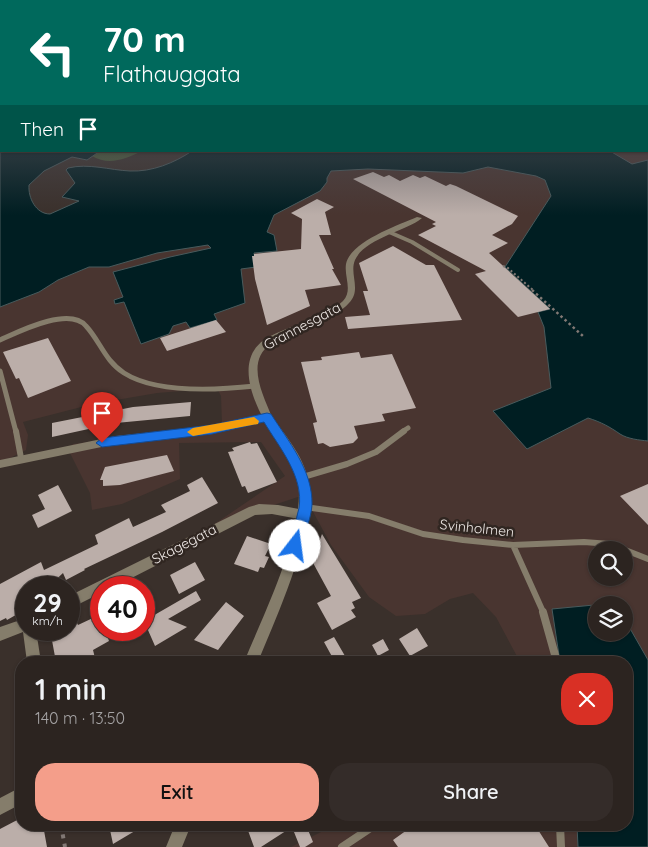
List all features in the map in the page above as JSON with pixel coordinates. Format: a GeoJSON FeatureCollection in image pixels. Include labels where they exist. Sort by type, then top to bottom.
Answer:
{"type":"FeatureCollection","features":[{"type":"Feature","properties":{"kind":"street","name":"Grannesgata"},"geometry":{"type":"LineString","coordinates":[[253,656],[295,546],[304,511],[305,488],[303,478],[286,446],[267,417],[254,386],[253,360],[259,350],[268,342],[342,306],[351,294],[350,262],[353,255],[389,232],[419,218]]}},
{"type":"Feature","properties":{"kind":"street"},"geometry":{"type":"LineString","coordinates":[[0,464],[21,458],[116,440],[212,430],[267,417]]}},
{"type":"Feature","properties":{"kind":"street","name":"Skagegata"},"geometry":{"type":"LineString","coordinates":[[80,597],[253,510],[304,511]]}},
{"type":"Feature","properties":{"kind":"street"},"geometry":{"type":"LineString","coordinates":[[0,634],[15,628]]}},
{"type":"Feature","properties":{"kind":"street"},"geometry":{"type":"LineString","coordinates":[[31,641],[33,656]]}},
{"type":"Feature","properties":{"kind":"street"},"geometry":{"type":"LineString","coordinates":[[0,807],[15,798]]}},
{"type":"Feature","properties":{"kind":"street"},"geometry":{"type":"LineString","coordinates":[[174,847],[181,831]]}},
{"type":"Feature","properties":{"kind":"lane"},"geometry":{"type":"LineString","coordinates":[[389,232],[412,242],[458,270]]}},
{"type":"Feature","properties":{"kind":"lane"},"geometry":{"type":"LineString","coordinates":[[0,340],[55,321],[78,320],[85,324],[114,366],[130,376],[153,384],[196,389],[230,390],[254,386]]}},
{"type":"Feature","properties":{"kind":"lane"},"geometry":{"type":"LineString","coordinates":[[0,371],[14,419],[21,458]]}},
{"type":"Feature","properties":{"kind":"lane"},"geometry":{"type":"LineString","coordinates":[[303,478],[347,464],[376,452],[408,428]]}},
{"type":"Feature","properties":{"kind":"lane","name":"Svinholmen"},"geometry":{"type":"LineString","coordinates":[[304,511],[369,516],[423,534],[513,545],[584,542],[610,544],[648,561]]}},
{"type":"Feature","properties":{"kind":"lane"},"geometry":{"type":"LineString","coordinates":[[513,545],[543,610],[555,656]]}},
{"type":"Feature","properties":{"kind":"lane"},"geometry":{"type":"LineString","coordinates":[[342,847],[366,831]]}},
{"type":"Feature","properties":{"kind":"lane"},"geometry":{"type":"LineString","coordinates":[[560,831],[561,847]]}},
{"type":"Feature","properties":{"kind":"path"},"geometry":{"type":"LineString","coordinates":[[503,266],[508,268],[584,337]]}},
{"type":"Feature","properties":{"kind":"path"},"geometry":{"type":"LineString","coordinates":[[62,831],[65,847]]}},
{"type":"Feature","properties":{"kind":"shaded area"},"geometry":{"type":"Polygon","coordinates":[[[612,152],[648,152],[648,160],[632,164],[612,152]]]}},
{"type":"Feature","properties":{"kind":"shaded area"},"geometry":{"type":"Polygon","coordinates":[[[488,167],[536,176],[545,180],[551,196],[505,267],[550,309],[538,312],[544,327],[547,343],[551,388],[526,398],[527,449],[588,418],[615,429],[620,434],[632,439],[648,441],[648,660],[633,634],[633,596],[588,596],[588,606],[552,609],[559,656],[517,656],[496,617],[473,593],[450,599],[425,614],[396,616],[369,597],[331,545],[304,495],[213,525],[285,476],[261,442],[179,443],[180,479],[122,504],[92,510],[90,493],[68,449],[73,444],[209,430],[222,424],[221,396],[217,388],[157,393],[93,404],[23,422],[28,435],[26,450],[0,463],[0,307],[39,292],[58,280],[89,267],[109,267],[157,253],[208,245],[212,249],[170,257],[115,304],[124,301],[141,343],[169,334],[173,326],[186,322],[217,320],[214,314],[245,303],[240,269],[254,253],[274,215],[320,191],[331,171],[368,169],[463,173],[488,167]]]}},
{"type":"Feature","properties":{"kind":"shaded area"},"geometry":{"type":"Polygon","coordinates":[[[323,831],[577,831],[578,847],[291,847],[323,831]]]}},
{"type":"Feature","properties":{"kind":"green space"},"geometry":{"type":"Polygon","coordinates":[[[98,152],[140,152],[123,159],[111,161],[105,161],[92,156],[98,152]]]}},
{"type":"Feature","properties":{"kind":"water"},"geometry":{"type":"Polygon","coordinates":[[[0,152],[99,152],[87,160],[72,157],[44,171],[29,185],[30,195],[34,204],[41,211],[50,214],[79,201],[62,197],[75,183],[66,170],[68,168],[84,166],[130,171],[146,170],[170,163],[190,152],[612,152],[632,164],[648,160],[648,441],[626,437],[588,418],[527,449],[493,411],[551,388],[544,327],[538,312],[550,309],[505,267],[551,196],[545,180],[536,176],[488,167],[463,173],[368,169],[331,171],[327,182],[320,191],[274,215],[267,232],[274,235],[277,251],[254,253],[256,267],[241,269],[245,303],[214,314],[217,320],[190,328],[186,322],[173,326],[169,334],[141,344],[124,302],[115,304],[114,300],[123,297],[113,272],[211,248],[208,245],[157,253],[109,267],[89,267],[58,280],[39,292],[0,307],[0,152]]]}},
{"type":"Feature","properties":{"kind":"water"},"geometry":{"type":"Polygon","coordinates":[[[588,606],[588,641],[633,641],[633,634],[648,660],[648,847],[578,847],[577,831],[633,831],[633,656],[559,656],[552,609],[588,606]]]}},
{"type":"Feature","properties":{"kind":"building"},"geometry":{"type":"Polygon","coordinates":[[[373,172],[384,177],[389,175],[400,181],[413,175],[420,178],[425,176],[446,186],[450,184],[456,186],[518,216],[512,224],[492,235],[508,243],[489,253],[550,309],[518,317],[475,274],[486,271],[418,235],[436,226],[432,224],[436,222],[353,179],[373,172]]]}},
{"type":"Feature","properties":{"kind":"building"},"geometry":{"type":"Polygon","coordinates":[[[317,199],[334,207],[325,212],[331,235],[319,235],[334,269],[332,269],[341,285],[305,290],[310,306],[267,325],[255,279],[252,256],[254,254],[301,249],[302,219],[291,213],[317,199]]]}},
{"type":"Feature","properties":{"kind":"building"},"geometry":{"type":"Polygon","coordinates":[[[393,246],[426,265],[434,265],[462,320],[348,329],[345,317],[370,315],[363,291],[368,291],[359,263],[393,246]]]}},
{"type":"Feature","properties":{"kind":"building"},"geometry":{"type":"Polygon","coordinates":[[[216,320],[226,332],[167,351],[160,338],[216,320]]]}},
{"type":"Feature","properties":{"kind":"building"},"geometry":{"type":"Polygon","coordinates":[[[48,338],[71,381],[28,398],[19,378],[16,379],[3,352],[48,338]]]}},
{"type":"Feature","properties":{"kind":"building"},"geometry":{"type":"Polygon","coordinates":[[[359,352],[361,358],[392,354],[416,408],[382,414],[385,421],[354,426],[358,438],[353,443],[330,447],[323,443],[318,444],[313,423],[317,422],[301,362],[322,360],[321,357],[359,352]]]}},
{"type":"Feature","properties":{"kind":"building"},"geometry":{"type":"Polygon","coordinates":[[[191,402],[190,416],[116,423],[52,437],[52,423],[133,407],[191,402]]]}},
{"type":"Feature","properties":{"kind":"building"},"geometry":{"type":"Polygon","coordinates":[[[250,442],[251,444],[257,443],[277,482],[248,493],[245,486],[242,487],[228,452],[234,451],[232,448],[250,442]]]}},
{"type":"Feature","properties":{"kind":"building"},"geometry":{"type":"Polygon","coordinates":[[[167,455],[174,471],[120,485],[103,486],[103,480],[100,480],[105,467],[167,455]]]}},
{"type":"Feature","properties":{"kind":"building"},"geometry":{"type":"Polygon","coordinates":[[[202,477],[218,503],[84,569],[74,576],[64,576],[63,573],[60,576],[15,576],[15,615],[0,621],[0,584],[41,562],[44,570],[98,544],[95,535],[129,518],[133,527],[166,512],[161,505],[190,491],[187,485],[202,477]]]}},
{"type":"Feature","properties":{"kind":"building"},"geometry":{"type":"Polygon","coordinates":[[[648,484],[648,525],[620,496],[648,484]]]}},
{"type":"Feature","properties":{"kind":"building"},"geometry":{"type":"Polygon","coordinates":[[[58,485],[72,511],[38,528],[32,515],[45,509],[38,495],[58,485]]]}},
{"type":"Feature","properties":{"kind":"building"},"geometry":{"type":"Polygon","coordinates":[[[322,534],[361,598],[352,602],[355,608],[351,610],[356,617],[332,630],[317,603],[331,596],[312,561],[322,534]]]}},
{"type":"Feature","properties":{"kind":"building"},"geometry":{"type":"Polygon","coordinates":[[[247,536],[271,544],[265,556],[269,557],[264,568],[260,567],[258,572],[234,564],[247,536]]]}},
{"type":"Feature","properties":{"kind":"building"},"geometry":{"type":"Polygon","coordinates":[[[195,562],[205,580],[179,594],[170,575],[195,562]]]}},
{"type":"Feature","properties":{"kind":"building"},"geometry":{"type":"Polygon","coordinates":[[[196,591],[201,600],[168,619],[187,627],[155,646],[153,641],[155,641],[155,615],[196,591]]]}},
{"type":"Feature","properties":{"kind":"building"},"geometry":{"type":"Polygon","coordinates":[[[226,602],[244,616],[218,650],[194,640],[226,602]]]}},
{"type":"Feature","properties":{"kind":"building"},"geometry":{"type":"Polygon","coordinates":[[[90,619],[90,641],[109,641],[93,650],[94,656],[55,656],[52,641],[80,641],[80,624],[90,619]]]}},
{"type":"Feature","properties":{"kind":"building"},"geometry":{"type":"Polygon","coordinates":[[[417,628],[428,646],[410,656],[399,639],[417,628]]]}},
{"type":"Feature","properties":{"kind":"building"},"geometry":{"type":"Polygon","coordinates":[[[334,637],[345,656],[332,656],[324,642],[334,637]]]}},
{"type":"Feature","properties":{"kind":"building"},"geometry":{"type":"Polygon","coordinates":[[[383,639],[389,650],[378,656],[372,645],[383,639]]]}},
{"type":"Feature","properties":{"kind":"building"},"geometry":{"type":"Polygon","coordinates":[[[15,821],[15,831],[44,831],[47,847],[0,847],[0,829],[15,821]]]}},
{"type":"Feature","properties":{"kind":"building"},"geometry":{"type":"Polygon","coordinates":[[[110,831],[135,831],[113,844],[110,831]]]}},
{"type":"Feature","properties":{"kind":"building"},"geometry":{"type":"Polygon","coordinates":[[[248,831],[286,831],[261,847],[254,847],[248,831]]]}},
{"type":"Feature","properties":{"kind":"building"},"geometry":{"type":"Polygon","coordinates":[[[294,831],[308,831],[313,842],[305,847],[300,847],[294,831]]]}},
{"type":"Feature","properties":{"kind":"building"},"geometry":{"type":"Polygon","coordinates":[[[406,831],[539,831],[549,847],[398,847],[393,840],[406,831]]]}},
{"type":"Feature","properties":{"kind":"slow traffic"},"geometry":{"type":"LineString","coordinates":[[193,432],[254,421]]}},
{"type":"Feature","properties":{"kind":"route"},"geometry":{"type":"LineString","coordinates":[[102,443],[212,430],[267,417],[286,446],[303,478],[306,496],[305,507],[295,546]]}}]}
